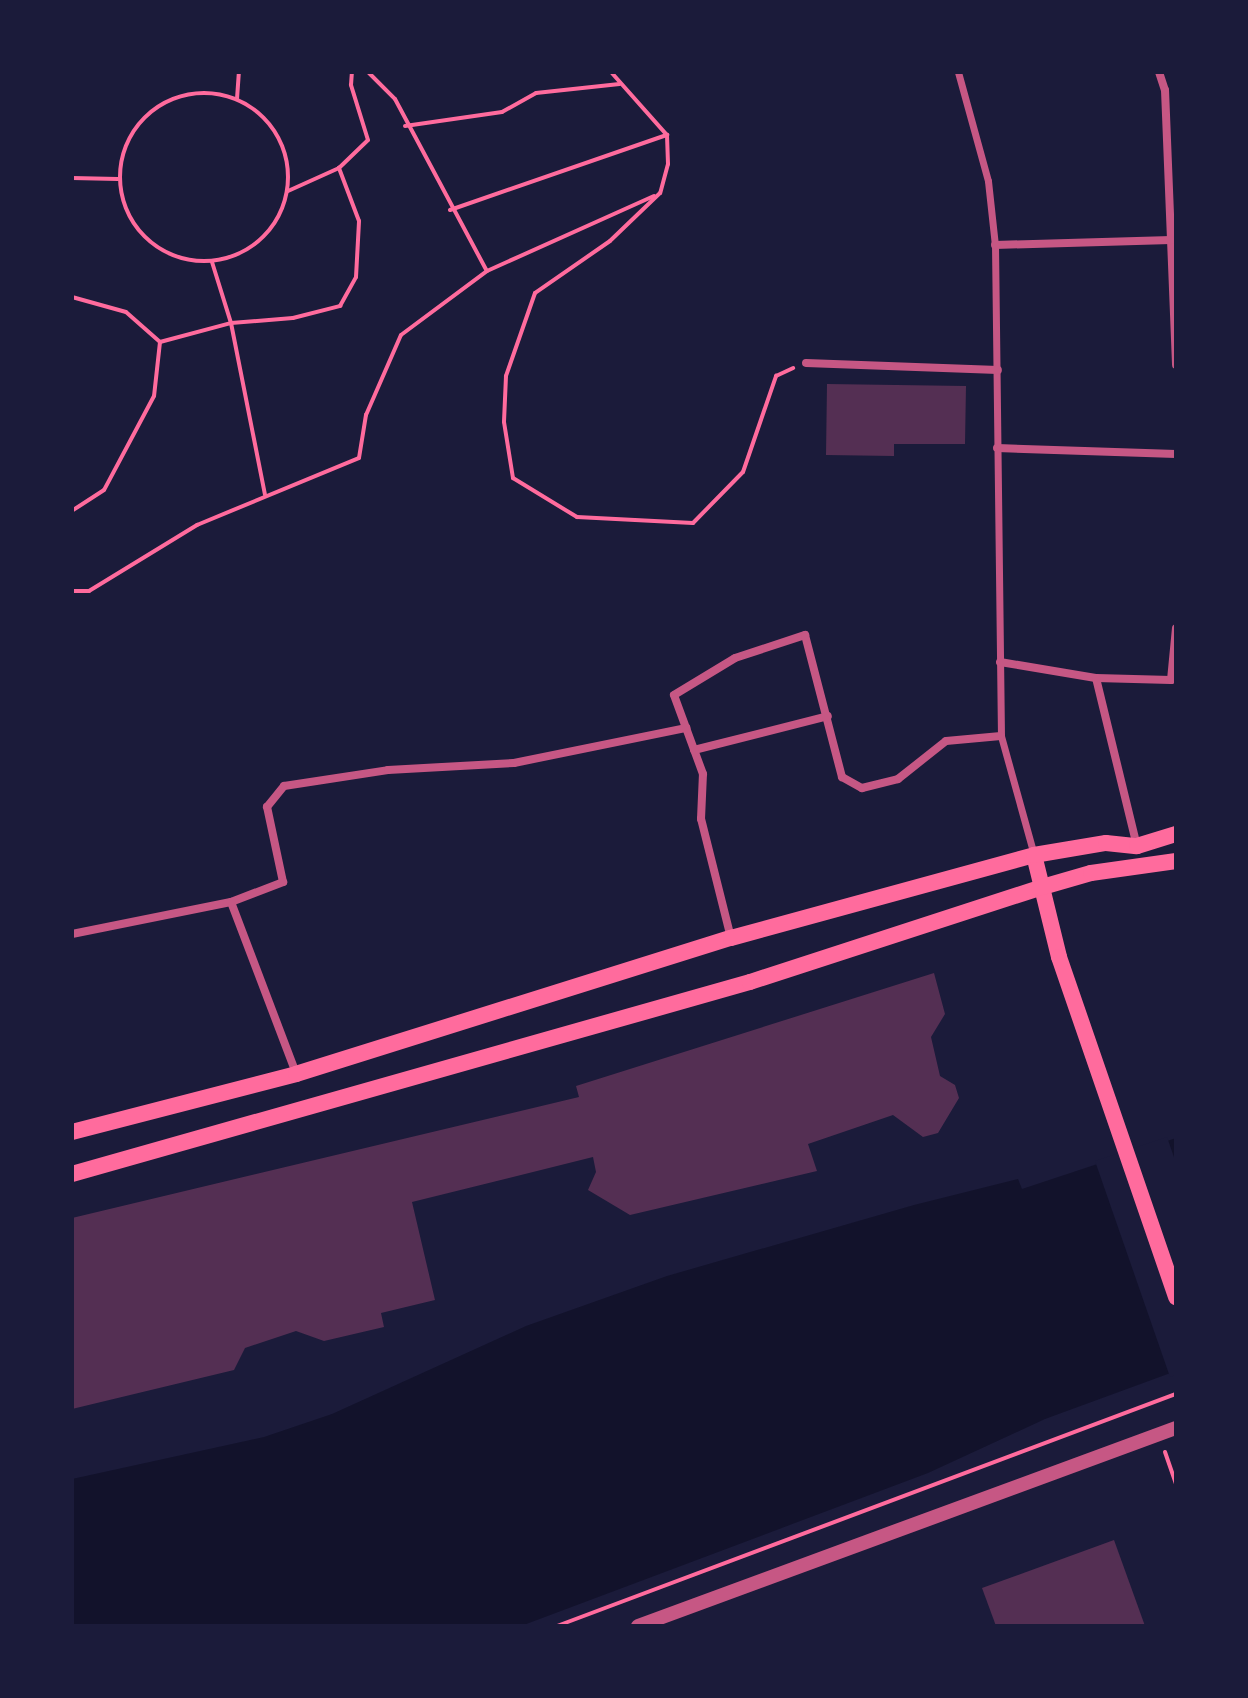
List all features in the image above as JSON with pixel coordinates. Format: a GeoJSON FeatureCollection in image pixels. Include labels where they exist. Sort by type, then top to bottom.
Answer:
{"type":"FeatureCollection","features":[{"type":"Feature","properties":{"kind":"main road"},"geometry":{"type":"LineString","coordinates":[[72,1132],[296,1074],[731,938],[1034,855],[1106,843],[1137,846],[1176,834]]}},
{"type":"Feature","properties":{"kind":"main road"},"geometry":{"type":"LineString","coordinates":[[1034,855],[1039,888],[1176,1297]]}},
{"type":"Feature","properties":{"kind":"main road"},"geometry":{"type":"LineString","coordinates":[[72,1174],[750,982],[1091,873],[1176,861]]}},
{"type":"Feature","properties":{"kind":"street"},"geometry":{"type":"LineString","coordinates":[[958,72],[988,181],[995,245],[1001,736],[1034,855]]}},
{"type":"Feature","properties":{"kind":"street"},"geometry":{"type":"LineString","coordinates":[[1159,72],[1165,90],[1176,365]]}},
{"type":"Feature","properties":{"kind":"street"},"geometry":{"type":"LineString","coordinates":[[995,245],[1171,240]]}},
{"type":"Feature","properties":{"kind":"street"},"geometry":{"type":"LineString","coordinates":[[806,363],[998,370]]}},
{"type":"Feature","properties":{"kind":"street"},"geometry":{"type":"LineString","coordinates":[[997,448],[1176,454]]}},
{"type":"Feature","properties":{"kind":"street"},"geometry":{"type":"LineString","coordinates":[[1000,662],[1096,678],[1171,680],[1176,628]]}},
{"type":"Feature","properties":{"kind":"street"},"geometry":{"type":"LineString","coordinates":[[731,938],[701,819],[703,774],[674,695],[735,658],[805,635],[842,777],[862,788],[898,779],[946,741],[1001,736]]}},
{"type":"Feature","properties":{"kind":"street"},"geometry":{"type":"LineString","coordinates":[[1096,678],[1137,846]]}},
{"type":"Feature","properties":{"kind":"street"},"geometry":{"type":"LineString","coordinates":[[694,750],[828,716]]}},
{"type":"Feature","properties":{"kind":"street"},"geometry":{"type":"LineString","coordinates":[[72,934],[231,902],[283,882],[267,807],[284,786],[388,770],[514,763],[686,728]]}},
{"type":"Feature","properties":{"kind":"street"},"geometry":{"type":"LineString","coordinates":[[231,902],[296,1074]]}},
{"type":"Feature","properties":{"kind":"street"},"geometry":{"type":"LineString","coordinates":[[638,1626],[1176,1428]]}},
{"type":"Feature","properties":{"kind":"path"},"geometry":{"type":"LineString","coordinates":[[237,99],[239,72]]}},
{"type":"Feature","properties":{"kind":"path"},"geometry":{"type":"LineString","coordinates":[[288,191],[339,168],[368,140],[351,85],[352,72]]}},
{"type":"Feature","properties":{"kind":"path"},"geometry":{"type":"LineString","coordinates":[[368,72],[395,99],[405,126],[487,271]]}},
{"type":"Feature","properties":{"kind":"path"},"geometry":{"type":"LineString","coordinates":[[611,72],[667,135],[668,164],[660,193],[610,241],[535,293],[506,376],[504,422],[513,478],[577,517],[693,523],[743,472],[776,376],[806,363]]}},
{"type":"Feature","properties":{"kind":"path"},"geometry":{"type":"LineString","coordinates":[[405,126],[502,112],[536,93],[621,84]]}},
{"type":"Feature","properties":{"kind":"path"},"geometry":{"type":"LineString","coordinates":[[209,92],[237,99],[260,114],[278,136],[287,163],[288,191],[279,218],[262,240],[239,255],[212,262],[184,260],[148,240],[124,206],[119,179],[123,151],[136,126],[156,107],[181,95],[209,92]]}},
{"type":"Feature","properties":{"kind":"path"},"geometry":{"type":"LineString","coordinates":[[450,210],[667,135]]}},
{"type":"Feature","properties":{"kind":"path"},"geometry":{"type":"LineString","coordinates":[[160,342],[231,323],[293,318],[340,306],[356,277],[359,221],[339,168]]}},
{"type":"Feature","properties":{"kind":"path"},"geometry":{"type":"LineString","coordinates":[[72,178],[119,179]]}},
{"type":"Feature","properties":{"kind":"path"},"geometry":{"type":"LineString","coordinates":[[72,591],[89,591],[197,525],[359,458],[366,415],[401,335],[487,271],[660,193]]}},
{"type":"Feature","properties":{"kind":"path"},"geometry":{"type":"LineString","coordinates":[[212,262],[231,323],[265,495]]}},
{"type":"Feature","properties":{"kind":"path"},"geometry":{"type":"LineString","coordinates":[[72,297],[126,312],[160,342]]}},
{"type":"Feature","properties":{"kind":"path"},"geometry":{"type":"LineString","coordinates":[[72,511],[104,490],[154,396],[160,342]]}},
{"type":"Feature","properties":{"kind":"path"},"geometry":{"type":"LineString","coordinates":[[557,1626],[1176,1394]]}},
{"type":"Feature","properties":{"kind":"path"},"geometry":{"type":"LineString","coordinates":[[1159,1434],[1176,1484]]}},
{"type":"Feature","properties":{"kind":"shaded area"},"geometry":{"type":"Polygon","coordinates":[[[1176,1138],[1176,1371],[1045,1419],[928,1473],[521,1626],[72,1626],[72,1479],[264,1437],[332,1414],[526,1326],[667,1276],[914,1205],[1018,1179],[1022,1189],[1176,1138]]]}},
{"type":"Feature","properties":{"kind":"pier"},"geometry":{"type":"Polygon","coordinates":[[[1167,1137],[1176,1163],[1176,1375],[1170,1377],[1095,1161],[1167,1137]]]}},
{"type":"Feature","properties":{"kind":"building"},"geometry":{"type":"Polygon","coordinates":[[[827,384],[966,386],[965,444],[894,444],[894,456],[826,455],[827,384]]]}},
{"type":"Feature","properties":{"kind":"building"},"geometry":{"type":"Polygon","coordinates":[[[934,973],[945,1014],[931,1037],[940,1076],[955,1085],[959,1098],[938,1133],[923,1137],[893,1115],[808,1144],[817,1171],[630,1215],[588,1190],[596,1172],[593,1157],[412,1202],[435,1300],[381,1313],[384,1327],[324,1341],[296,1331],[245,1348],[234,1370],[72,1409],[72,1218],[579,1097],[576,1086],[934,973]]]}},
{"type":"Feature","properties":{"kind":"building"},"geometry":{"type":"Polygon","coordinates":[[[1114,1540],[1145,1626],[996,1626],[982,1588],[1114,1540]]]}}]}
